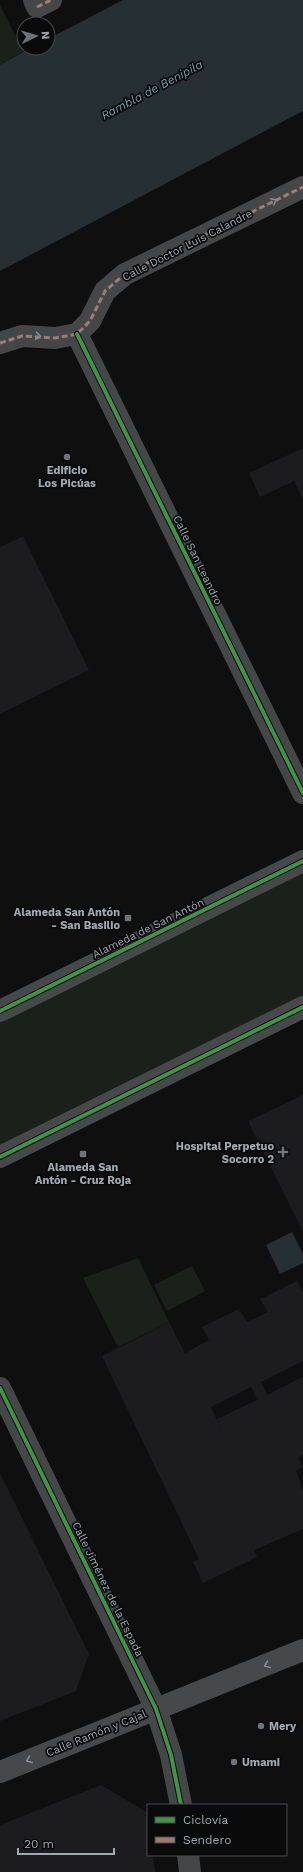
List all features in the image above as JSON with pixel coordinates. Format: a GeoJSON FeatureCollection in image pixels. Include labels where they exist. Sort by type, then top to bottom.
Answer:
{"type":"FeatureCollection","features":[{"type":"Feature","properties":{"kind":"main road","name":"Alameda de San Antón"},"geometry":{"type":"LineString","coordinates":[[0,1011],[303,861]]}},
{"type":"Feature","properties":{"kind":"main road"},"geometry":{"type":"LineString","coordinates":[[0,1157],[303,1007]]}},
{"type":"Feature","properties":{"kind":"main road","name":"Calle Ramón y Cajal"},"geometry":{"type":"LineString","coordinates":[[0,1772],[303,1650]]}},
{"type":"Feature","properties":{"kind":"street"},"geometry":{"type":"LineString","coordinates":[[34,0],[38,7],[51,0]]}},
{"type":"Feature","properties":{"kind":"street","name":"Calle Doctor Luis Calandre"},"geometry":{"type":"LineString","coordinates":[[77,334],[90,321],[105,291],[125,274],[303,187]]}},
{"type":"Feature","properties":{"kind":"street"},"geometry":{"type":"LineString","coordinates":[[0,343],[22,336],[55,338],[77,334]]}},
{"type":"Feature","properties":{"kind":"street","name":"Calle San Leandro"},"geometry":{"type":"LineString","coordinates":[[77,334],[303,793]]}},
{"type":"Feature","properties":{"kind":"street","name":"Calle Jiménez de la Espada"},"geometry":{"type":"LineString","coordinates":[[0,1388],[156,1709],[171,1755],[181,1804]]}},
{"type":"Feature","properties":{"kind":"street"},"geometry":{"type":"LineString","coordinates":[[188,1856],[190,1872]]}},
{"type":"Feature","properties":{"kind":"shaded area"},"geometry":{"type":"Polygon","coordinates":[[[0,5],[16,37],[16,55],[0,65],[0,5]]]}},
{"type":"Feature","properties":{"kind":"shaded area"},"geometry":{"type":"Polygon","coordinates":[[[303,448],[303,500],[294,481],[260,497],[249,473],[303,448]]]}},
{"type":"Feature","properties":{"kind":"shaded area"},"geometry":{"type":"Polygon","coordinates":[[[23,536],[89,670],[0,714],[0,547],[23,536]]]}},
{"type":"Feature","properties":{"kind":"shaded area"},"geometry":{"type":"Polygon","coordinates":[[[303,861],[303,1007],[0,1157],[0,1011],[303,861]]]}},
{"type":"Feature","properties":{"kind":"shaded area","name":"Hospital Perpetuo Socorro 2"},"geometry":{"type":"Polygon","coordinates":[[[303,1095],[303,1232],[248,1121],[303,1095]]]}},
{"type":"Feature","properties":{"kind":"shaded area"},"geometry":{"type":"Polygon","coordinates":[[[138,1258],[169,1322],[118,1347],[83,1278],[138,1258]]]}},
{"type":"Feature","properties":{"kind":"shaded area"},"geometry":{"type":"Polygon","coordinates":[[[192,1266],[205,1291],[167,1311],[154,1285],[192,1266]]]}},
{"type":"Feature","properties":{"kind":"shaded area"},"geometry":{"type":"Polygon","coordinates":[[[297,1281],[303,1293],[303,1361],[261,1382],[267,1395],[303,1377],[303,1455],[298,1458],[302,1467],[296,1471],[303,1490],[303,1529],[254,1550],[257,1557],[203,1583],[193,1562],[199,1559],[102,1356],[169,1322],[185,1353],[209,1340],[202,1327],[239,1309],[247,1322],[268,1312],[260,1299],[297,1281]],[[251,1387],[211,1407],[221,1429],[217,1419],[257,1400],[251,1387]]]}},
{"type":"Feature","properties":{"kind":"shaded area"},"geometry":{"type":"Polygon","coordinates":[[[0,1473],[89,1654],[76,1691],[0,1721],[0,1473]]]}},
{"type":"Feature","properties":{"kind":"shaded area"},"geometry":{"type":"Polygon","coordinates":[[[101,1785],[147,1812],[147,1856],[153,1856],[155,1872],[0,1872],[0,1825],[101,1785]]]}},
{"type":"Feature","properties":{"kind":"water","name":"Rambla de Benipila"},"geometry":{"type":"Polygon","coordinates":[[[123,0],[303,0],[303,111],[0,271],[0,65],[16,56],[56,56],[56,35],[123,0]]]}},
{"type":"Feature","properties":{"kind":"water"},"geometry":{"type":"Polygon","coordinates":[[[292,1232],[303,1254],[303,1263],[280,1274],[266,1245],[292,1232]]]}},
{"type":"Feature","properties":{"kind":"marked path"},"geometry":{"type":"LineString","coordinates":[[37,7],[51,0]]}},
{"type":"Feature","properties":{"kind":"marked path"},"geometry":{"type":"LineString","coordinates":[[0,343],[22,336],[55,338],[77,334],[90,321],[105,291],[125,274],[303,187]]}},
{"type":"Feature","properties":{"kind":"cycle path"},"geometry":{"type":"LineString","coordinates":[[77,334],[303,793]]}},
{"type":"Feature","properties":{"kind":"cycle path"},"geometry":{"type":"LineString","coordinates":[[0,1011],[303,861]]}},
{"type":"Feature","properties":{"kind":"cycle path"},"geometry":{"type":"LineString","coordinates":[[0,1157],[303,1007]]}},
{"type":"Feature","properties":{"kind":"cycle path"},"geometry":{"type":"LineString","coordinates":[[0,1388],[156,1709],[171,1755],[181,1804]]}},
{"type":"Feature","properties":{"kind":"place","name":"Edificio Los Picúas"},"geometry":{"type":"Point","coordinates":[67,457]}},
{"type":"Feature","properties":{"kind":"place","name":"Alameda San Antón - San Basilio"},"geometry":{"type":"Point","coordinates":[128,918]}},
{"type":"Feature","properties":{"kind":"place","name":"Hospital Perpetuo Socorro 2"},"geometry":{"type":"Point","coordinates":[283,1152]}},
{"type":"Feature","properties":{"kind":"place","name":"Alameda San Antón - Cruz Roja"},"geometry":{"type":"Point","coordinates":[83,1154]}},
{"type":"Feature","properties":{"kind":"place","name":"Mery"},"geometry":{"type":"Point","coordinates":[261,1726]}},
{"type":"Feature","properties":{"kind":"place","name":"Umami"},"geometry":{"type":"Point","coordinates":[234,1762]}}]}
